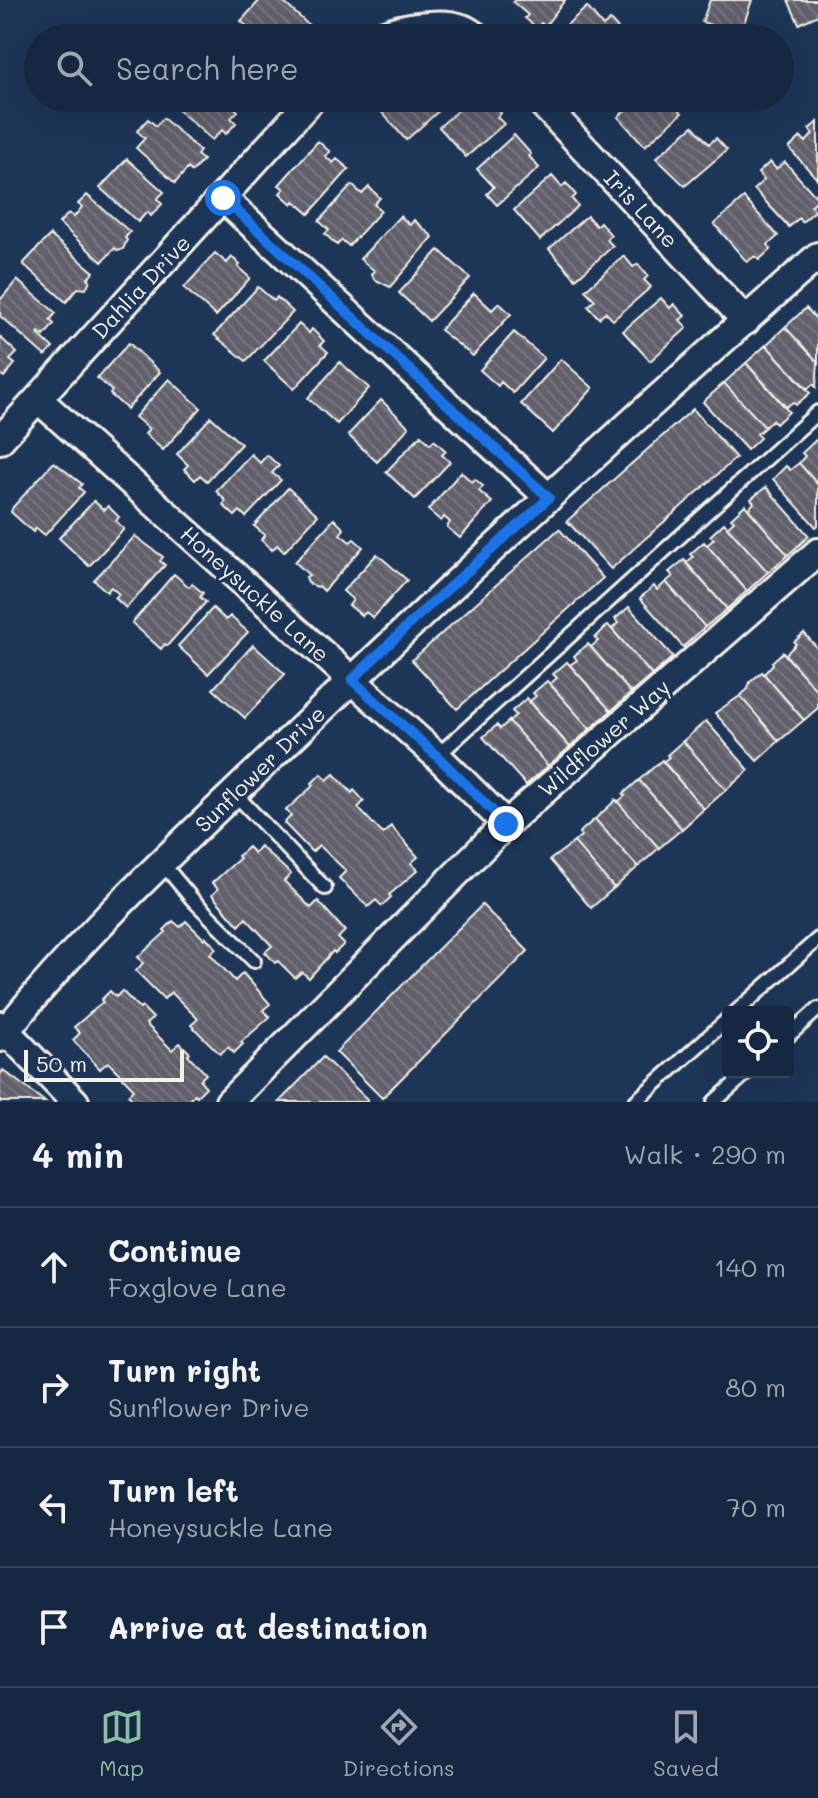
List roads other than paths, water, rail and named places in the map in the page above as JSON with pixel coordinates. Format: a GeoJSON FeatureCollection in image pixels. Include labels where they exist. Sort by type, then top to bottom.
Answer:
{"type":"FeatureCollection","features":[{"type":"Feature","properties":{"kind":"street","name":"Dahlia Drive"},"geometry":{"type":"LineString","coordinates":[[0,440],[300,112]]}},
{"type":"Feature","properties":{"kind":"street","name":"Iris Lane"},"geometry":{"type":"LineString","coordinates":[[550,112],[746,321]]}},
{"type":"Feature","properties":{"kind":"street"},"geometry":{"type":"LineString","coordinates":[[223,198],[549,498]]}},
{"type":"Feature","properties":{"kind":"street","name":"Sunflower Drive"},"geometry":{"type":"LineString","coordinates":[[2,1031],[162,863],[422,612],[818,256]]}},
{"type":"Feature","properties":{"kind":"street","name":"Honeysuckle Lane"},"geometry":{"type":"LineString","coordinates":[[38,399],[437,756],[506,824]]}},
{"type":"Feature","properties":{"kind":"street","name":"Wildflower Way"},"geometry":{"type":"LineString","coordinates":[[229,1102],[506,824],[818,552]]}},
{"type":"Feature","properties":{"kind":"street"},"geometry":{"type":"LineString","coordinates":[[2,1031],[75,1102]]}},
{"type":"Feature","properties":{"kind":"lane"},"geometry":{"type":"LineString","coordinates":[[437,756],[818,412]]}},
{"type":"Feature","properties":{"kind":"lane"},"geometry":{"type":"LineString","coordinates":[[234,793],[325,888]]}},
{"type":"Feature","properties":{"kind":"lane"},"geometry":{"type":"LineString","coordinates":[[162,863],[193,900],[254,961]]}},
{"type":"Feature","properties":{"kind":"lane"},"geometry":{"type":"LineString","coordinates":[[743,1006],[818,939]]}},
{"type":"Feature","properties":{"kind":"lane"},"geometry":{"type":"LineString","coordinates":[[794,1031],[818,1009]]}},
{"type":"Feature","properties":{"kind":"lane"},"geometry":{"type":"LineString","coordinates":[[635,1102],[722,1024]]}},
{"type":"Feature","properties":{"kind":"lane"},"geometry":{"type":"LineString","coordinates":[[714,1102],[741,1078]]}}]}
